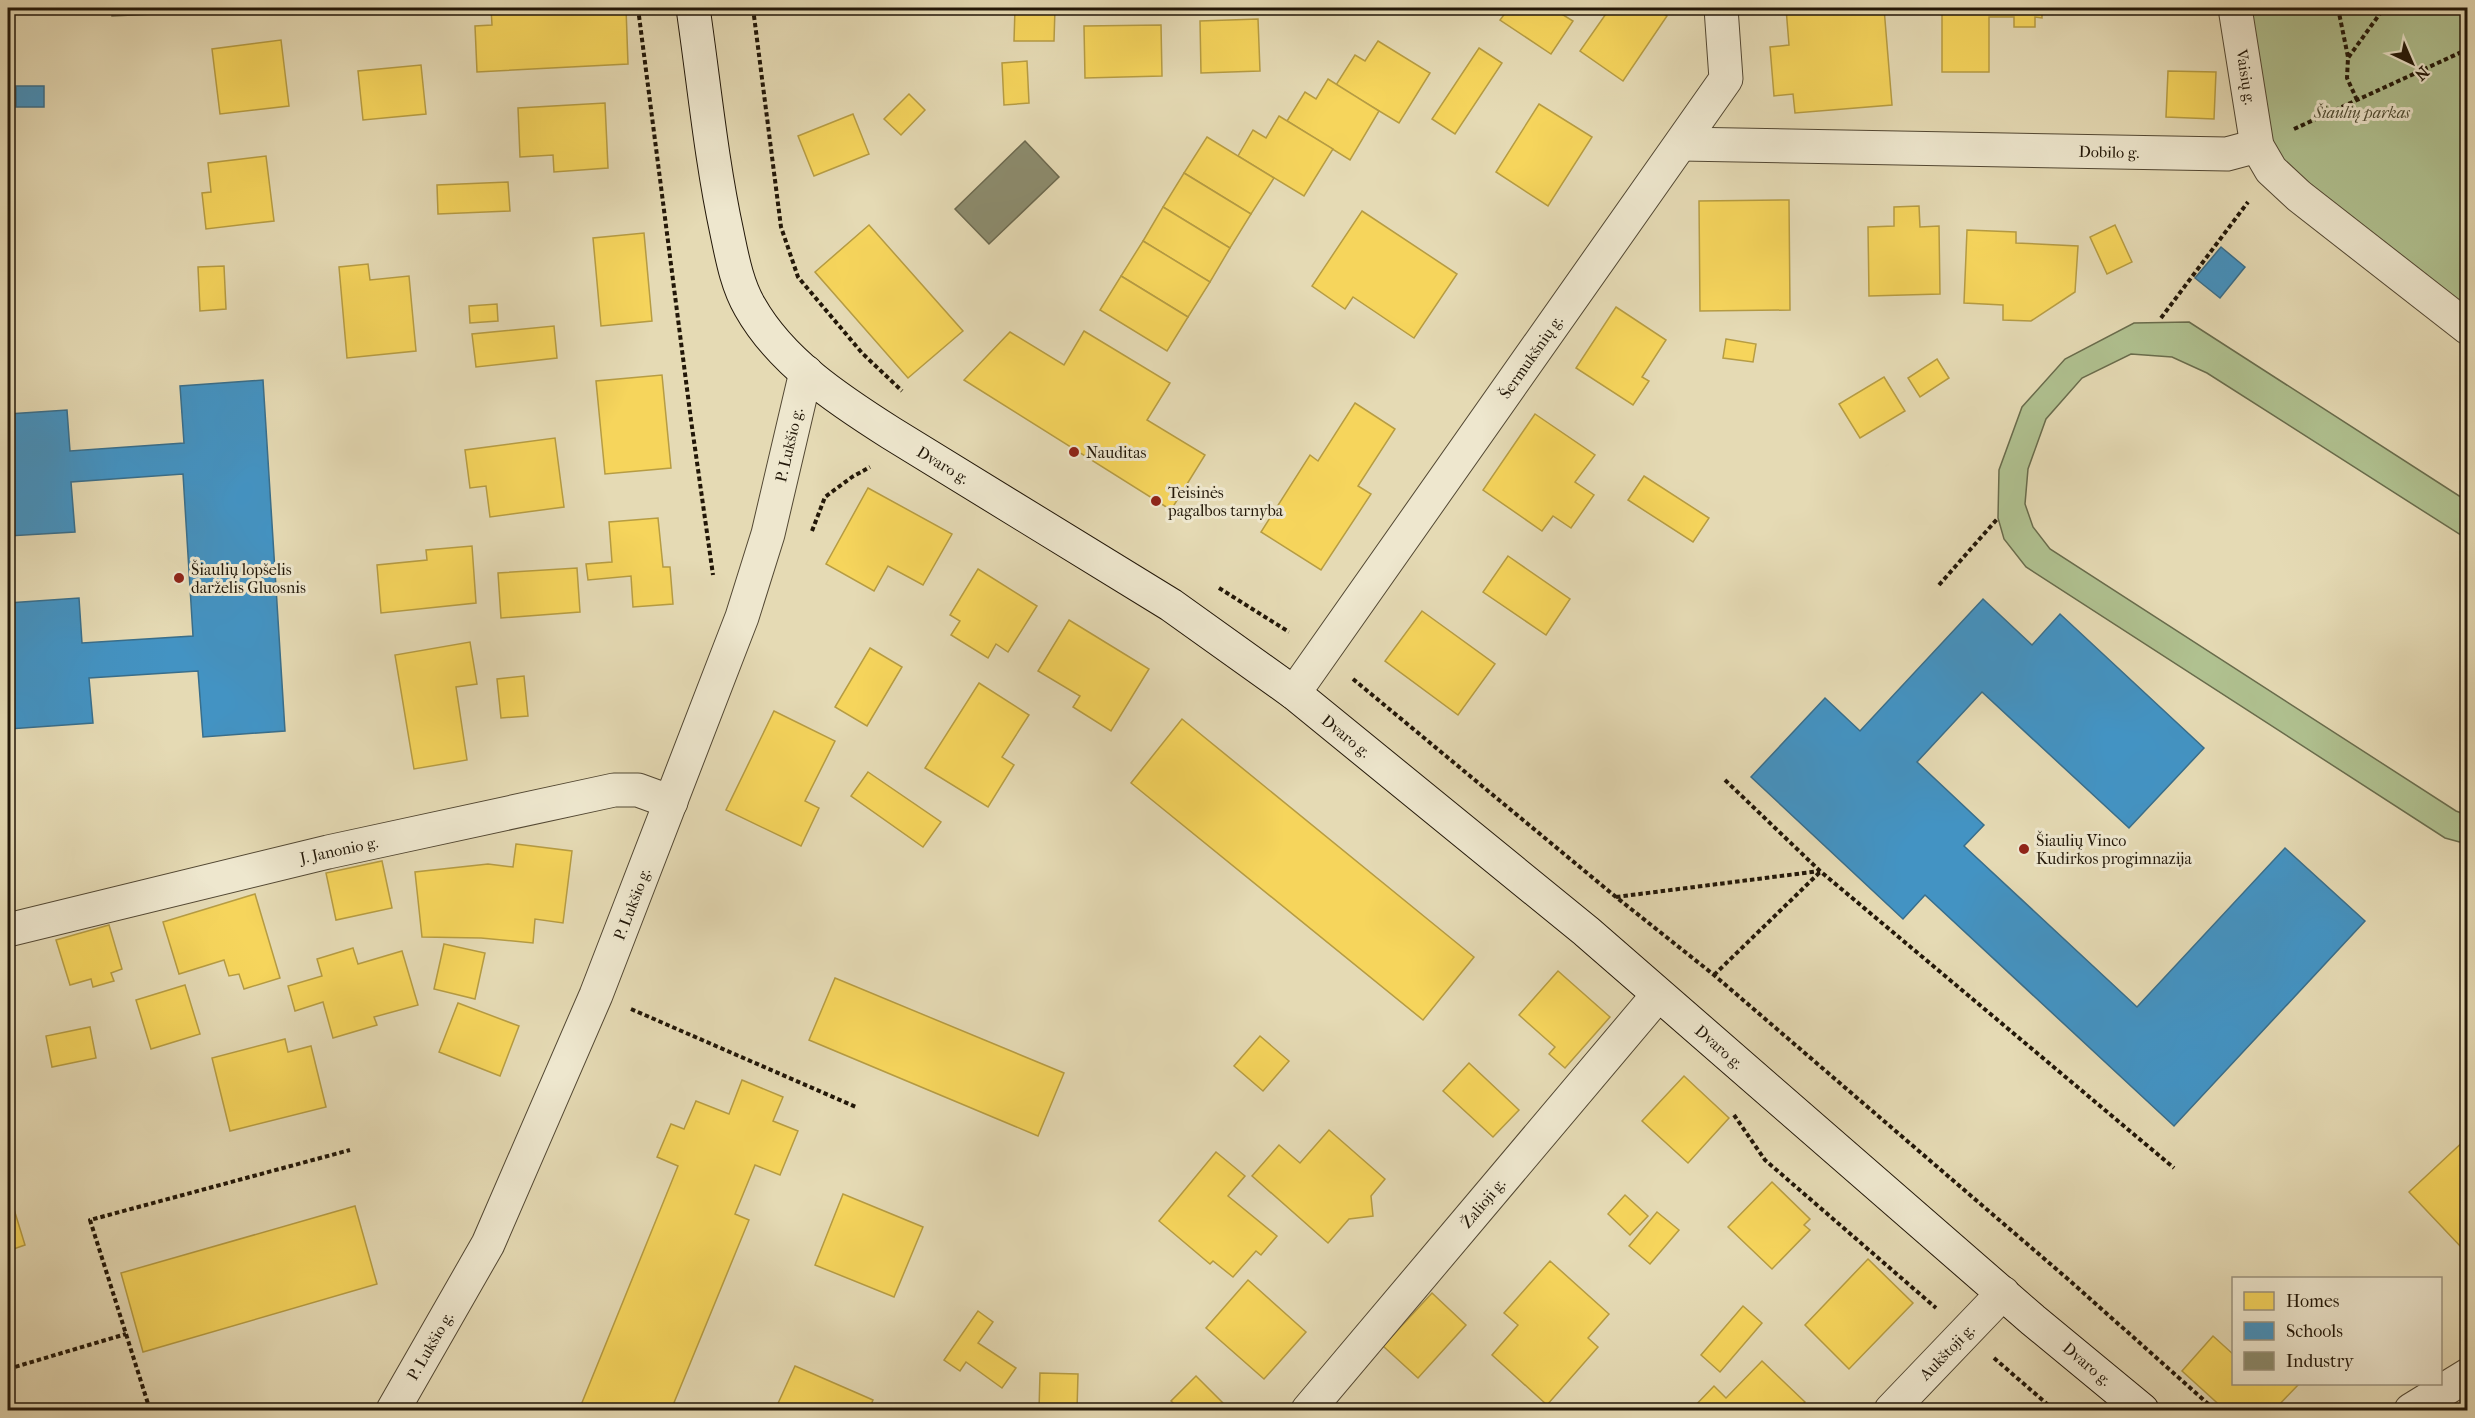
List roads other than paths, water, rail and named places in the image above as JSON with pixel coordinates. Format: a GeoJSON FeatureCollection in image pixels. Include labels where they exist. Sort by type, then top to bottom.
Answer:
{"type":"FeatureCollection","features":[{"type":"Feature","properties":{"kind":"street","name":"Dvaro g."},"geometry":{"type":"LineString","coordinates":[[693,8],[719,195],[734,264],[749,306],[773,339],[806,372],[849,406],[883,428],[1171,605],[1294,693],[1586,932],[2003,1293],[2142,1410]]}},
{"type":"Feature","properties":{"kind":"street","name":"Šermukšnių g."},"geometry":{"type":"LineString","coordinates":[[1294,693],[1726,79],[1721,8]]}},
{"type":"Feature","properties":{"kind":"street","name":"Vaisių g."},"geometry":{"type":"LineString","coordinates":[[2235,8],[2264,158]]}},
{"type":"Feature","properties":{"kind":"street","name":"Dobilo g."},"geometry":{"type":"LineString","coordinates":[[1681,144],[2227,154],[2264,158]]}},
{"type":"Feature","properties":{"kind":"street"},"geometry":{"type":"LineString","coordinates":[[2264,158],[2299,196],[2468,328]]}},
{"type":"Feature","properties":{"kind":"street","name":"P. Lukšio g."},"geometry":{"type":"LineString","coordinates":[[393,1410],[488,1244],[596,995],[742,617],[768,534],[806,372]]}},
{"type":"Feature","properties":{"kind":"street","name":"J. Janonio g."},"geometry":{"type":"LineString","coordinates":[[8,930],[328,852],[614,790],[638,790],[671,802]]}},
{"type":"Feature","properties":{"kind":"street","name":"Žalioji g."},"geometry":{"type":"LineString","coordinates":[[1308,1410],[1658,995]]}},
{"type":"Feature","properties":{"kind":"street","name":"Aukštoji g."},"geometry":{"type":"LineString","coordinates":[[1891,1410],[2003,1293]]}},
{"type":"Feature","properties":{"kind":"street"},"geometry":{"type":"LineString","coordinates":[[2411,1410],[2468,1375]]}},
{"type":"Feature","properties":{"kind":"place","name":"Nauditas"},"geometry":{"type":"Point","coordinates":[1074,452]}},
{"type":"Feature","properties":{"kind":"place","name":"Teisinės pagalbos tarnyba"},"geometry":{"type":"Point","coordinates":[1156,501]}},
{"type":"Feature","properties":{"kind":"place","name":"Šiaulių lopšelis darželis Gluosnis"},"geometry":{"type":"Point","coordinates":[179,578]}},
{"type":"Feature","properties":{"kind":"place","name":"Šiaulių Vinco Kudirkos progimnazija"},"geometry":{"type":"Point","coordinates":[2024,849]}},
{"type":"Feature","properties":{"kind":"park label","name":"Šiaulių parkas"},"geometry":{"type":"Point","coordinates":[2362,112]}}]}
